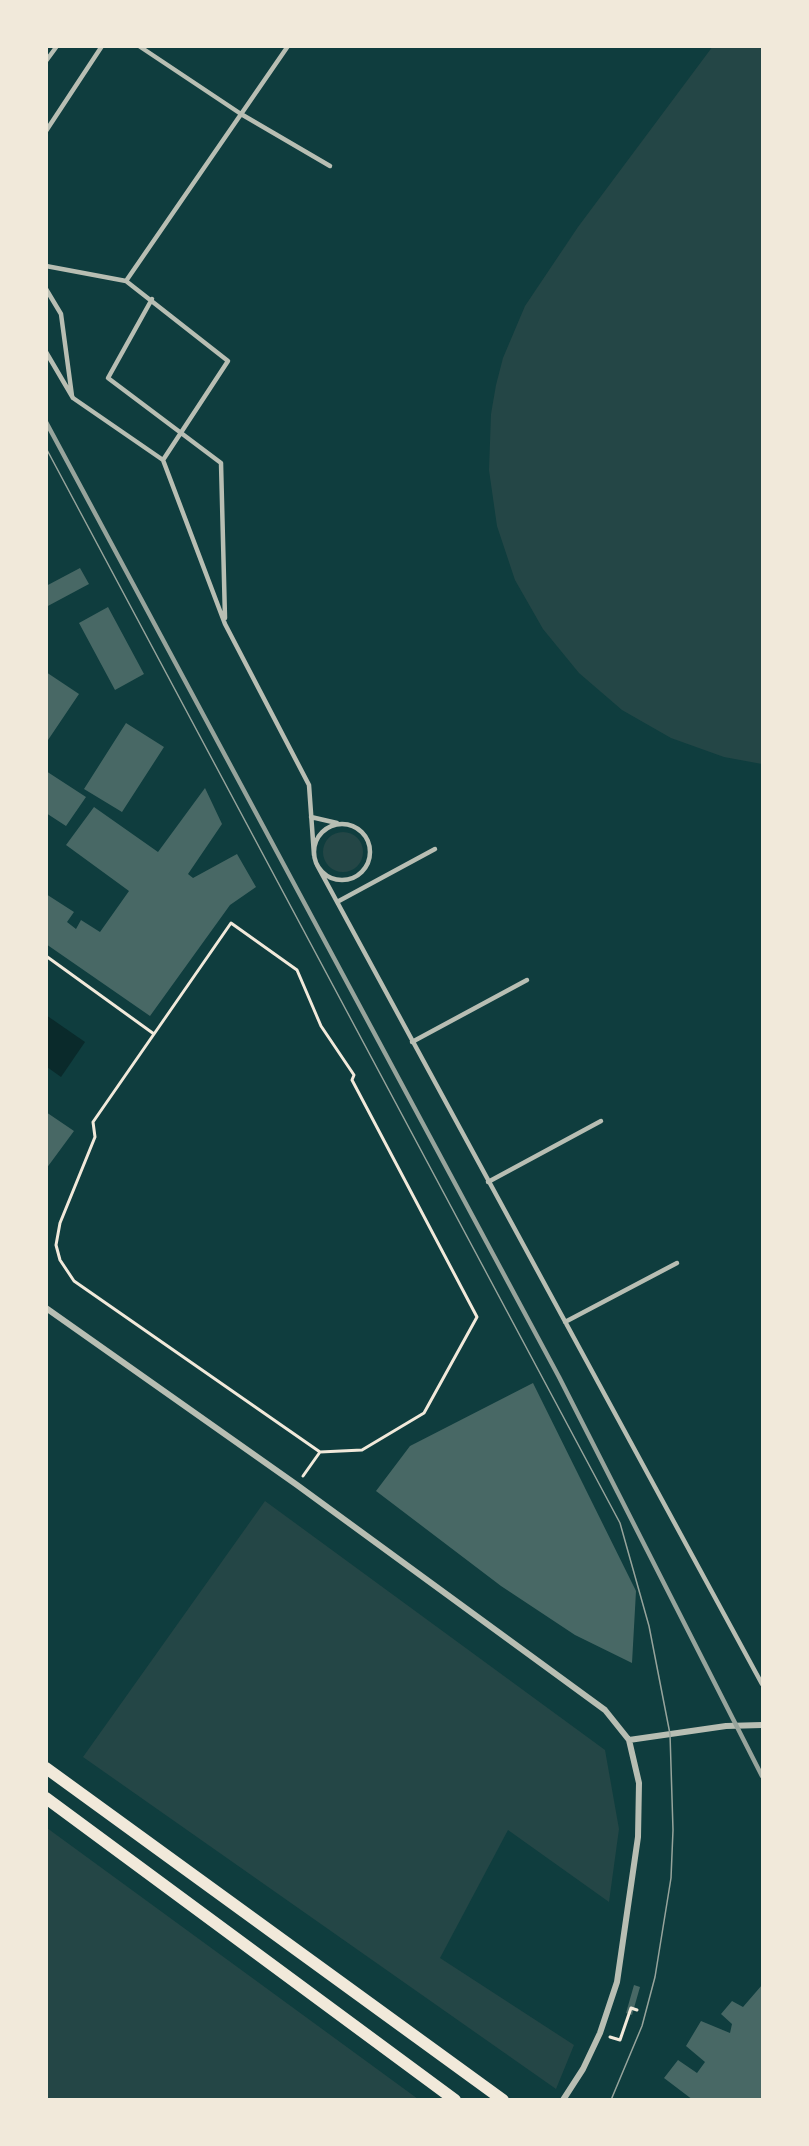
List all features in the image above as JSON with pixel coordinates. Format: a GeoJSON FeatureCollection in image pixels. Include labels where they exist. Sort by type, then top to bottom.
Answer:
{"type":"FeatureCollection","features":[{"type":"Feature","properties":{"kind":"main road"},"geometry":{"type":"LineString","coordinates":[[46,1768],[503,2100]]}},
{"type":"Feature","properties":{"kind":"main road"},"geometry":{"type":"LineString","coordinates":[[46,1798],[455,2100]]}},
{"type":"Feature","properties":{"kind":"street"},"geometry":{"type":"LineString","coordinates":[[46,1308],[297,1485],[605,1710],[629,1740],[639,1784],[638,1838],[617,1982],[600,2033],[584,2069],[563,2100]]}},
{"type":"Feature","properties":{"kind":"street"},"geometry":{"type":"LineString","coordinates":[[629,1740],[726,1726],[762,1725]]}},
{"type":"Feature","properties":{"kind":"lane"},"geometry":{"type":"LineString","coordinates":[[46,62],[57,46]]}},
{"type":"Feature","properties":{"kind":"lane"},"geometry":{"type":"LineString","coordinates":[[46,131],[102,46]]}},
{"type":"Feature","properties":{"kind":"lane"},"geometry":{"type":"LineString","coordinates":[[139,46],[241,114],[330,166]]}},
{"type":"Feature","properties":{"kind":"lane"},"geometry":{"type":"LineString","coordinates":[[126,280],[288,46]]}},
{"type":"Feature","properties":{"kind":"lane"},"geometry":{"type":"LineString","coordinates":[[46,266],[126,280],[228,362],[163,460]]}},
{"type":"Feature","properties":{"kind":"lane"},"geometry":{"type":"LineString","coordinates":[[46,289],[61,314],[73,398]]}},
{"type":"Feature","properties":{"kind":"lane"},"geometry":{"type":"LineString","coordinates":[[152,299],[108,378],[221,463],[225,624]]}},
{"type":"Feature","properties":{"kind":"lane"},"geometry":{"type":"LineString","coordinates":[[46,352],[73,398],[163,460],[225,624],[309,786],[314,855],[317,865],[762,1684]]}},
{"type":"Feature","properties":{"kind":"lane"},"geometry":{"type":"LineString","coordinates":[[311,817],[344,824],[361,831],[370,848],[367,865],[355,877],[338,880],[329,877],[317,865]]}},
{"type":"Feature","properties":{"kind":"lane"},"geometry":{"type":"LineString","coordinates":[[314,855],[319,837],[325,829],[344,824]]}},
{"type":"Feature","properties":{"kind":"lane"},"geometry":{"type":"LineString","coordinates":[[337,902],[435,849]]}},
{"type":"Feature","properties":{"kind":"lane"},"geometry":{"type":"LineString","coordinates":[[412,1042],[527,980]]}},
{"type":"Feature","properties":{"kind":"lane"},"geometry":{"type":"LineString","coordinates":[[488,1182],[601,1121]]}},
{"type":"Feature","properties":{"kind":"lane"},"geometry":{"type":"LineString","coordinates":[[565,1322],[677,1263]]}},
{"type":"Feature","properties":{"kind":"path"},"geometry":{"type":"LineString","coordinates":[[231,923],[297,970],[321,1026],[354,1075],[352,1080],[477,1317],[424,1413],[362,1450],[320,1452],[74,1281],[60,1260],[56,1245],[60,1223],[95,1137],[93,1122],[231,923]]}},
{"type":"Feature","properties":{"kind":"path"},"geometry":{"type":"LineString","coordinates":[[46,956],[154,1034]]}},
{"type":"Feature","properties":{"kind":"path"},"geometry":{"type":"LineString","coordinates":[[297,1485],[320,1452]]}},
{"type":"Feature","properties":{"kind":"path"},"geometry":{"type":"LineString","coordinates":[[600,2033],[620,2040],[631,2008],[637,2010]]}},
{"type":"Feature","properties":{"kind":"shaded area"},"geometry":{"type":"Polygon","coordinates":[[[713,46],[762,47],[762,764],[724,757],[671,738],[622,710],[579,673],[543,629],[515,580],[497,526],[489,470],[491,414],[496,385],[503,358],[525,306],[578,227],[713,46]]]}},
{"type":"Feature","properties":{"kind":"shaded area"},"geometry":{"type":"Polygon","coordinates":[[[343,832],[357,838],[363,852],[357,866],[343,872],[329,866],[323,852],[329,838],[343,832]]]}},
{"type":"Feature","properties":{"kind":"shaded area"},"geometry":{"type":"Polygon","coordinates":[[[46,1015],[85,1042],[61,1077],[47,1067],[46,1015]]]}},
{"type":"Feature","properties":{"kind":"shaded area"},"geometry":{"type":"Polygon","coordinates":[[[265,1501],[605,1750],[619,1829],[609,1902],[508,1830],[440,1958],[574,2045],[556,2089],[83,1757],[265,1501]]]}},
{"type":"Feature","properties":{"kind":"shaded area"},"geometry":{"type":"Polygon","coordinates":[[[47,1828],[418,2099],[47,2099],[47,1828]]]}},
{"type":"Feature","properties":{"kind":"building"},"geometry":{"type":"Polygon","coordinates":[[[80,568],[89,584],[46,607],[46,586],[80,568]]]}},
{"type":"Feature","properties":{"kind":"building"},"geometry":{"type":"Polygon","coordinates":[[[108,607],[144,674],[115,690],[79,623],[108,607]]]}},
{"type":"Feature","properties":{"kind":"building"},"geometry":{"type":"Polygon","coordinates":[[[46,672],[79,694],[46,743],[46,672]]]}},
{"type":"Feature","properties":{"kind":"building"},"geometry":{"type":"Polygon","coordinates":[[[126,723],[164,747],[122,812],[84,789],[126,723]]]}},
{"type":"Feature","properties":{"kind":"building"},"geometry":{"type":"Polygon","coordinates":[[[46,771],[86,797],[66,826],[46,813],[46,771]]]}},
{"type":"Feature","properties":{"kind":"building"},"geometry":{"type":"Polygon","coordinates":[[[205,788],[222,824],[188,874],[193,878],[237,854],[256,887],[230,905],[150,1016],[46,944],[46,894],[74,912],[67,922],[76,929],[81,920],[100,932],[129,891],[66,845],[94,807],[158,852],[205,788]]]}},
{"type":"Feature","properties":{"kind":"building"},"geometry":{"type":"Polygon","coordinates":[[[46,1112],[74,1131],[46,1169],[46,1112]]]}},
{"type":"Feature","properties":{"kind":"building"},"geometry":{"type":"Polygon","coordinates":[[[533,1383],[636,1591],[632,1663],[575,1635],[501,1586],[376,1491],[410,1446],[533,1383]]]}},
{"type":"Feature","properties":{"kind":"building"},"geometry":{"type":"Polygon","coordinates":[[[634,1985],[640,1987],[632,2015],[626,2013],[634,1985]]]}},
{"type":"Feature","properties":{"kind":"building"},"geometry":{"type":"Polygon","coordinates":[[[762,1985],[762,2100],[693,2100],[664,2078],[678,2060],[697,2073],[705,2062],[686,2046],[701,2021],[730,2033],[732,2024],[721,2014],[732,2001],[743,2007],[762,1985]]]}},
{"type":"Feature","properties":{"kind":"tram line"},"geometry":{"type":"LineString","coordinates":[[46,448],[620,1523],[649,1626],[670,1734],[673,1830],[671,1878],[655,1977],[642,2026],[611,2100]]}},
{"type":"Feature","properties":{"kind":"railway"},"geometry":{"type":"LineString","coordinates":[[46,422],[559,1377],[762,1776]]}}]}
